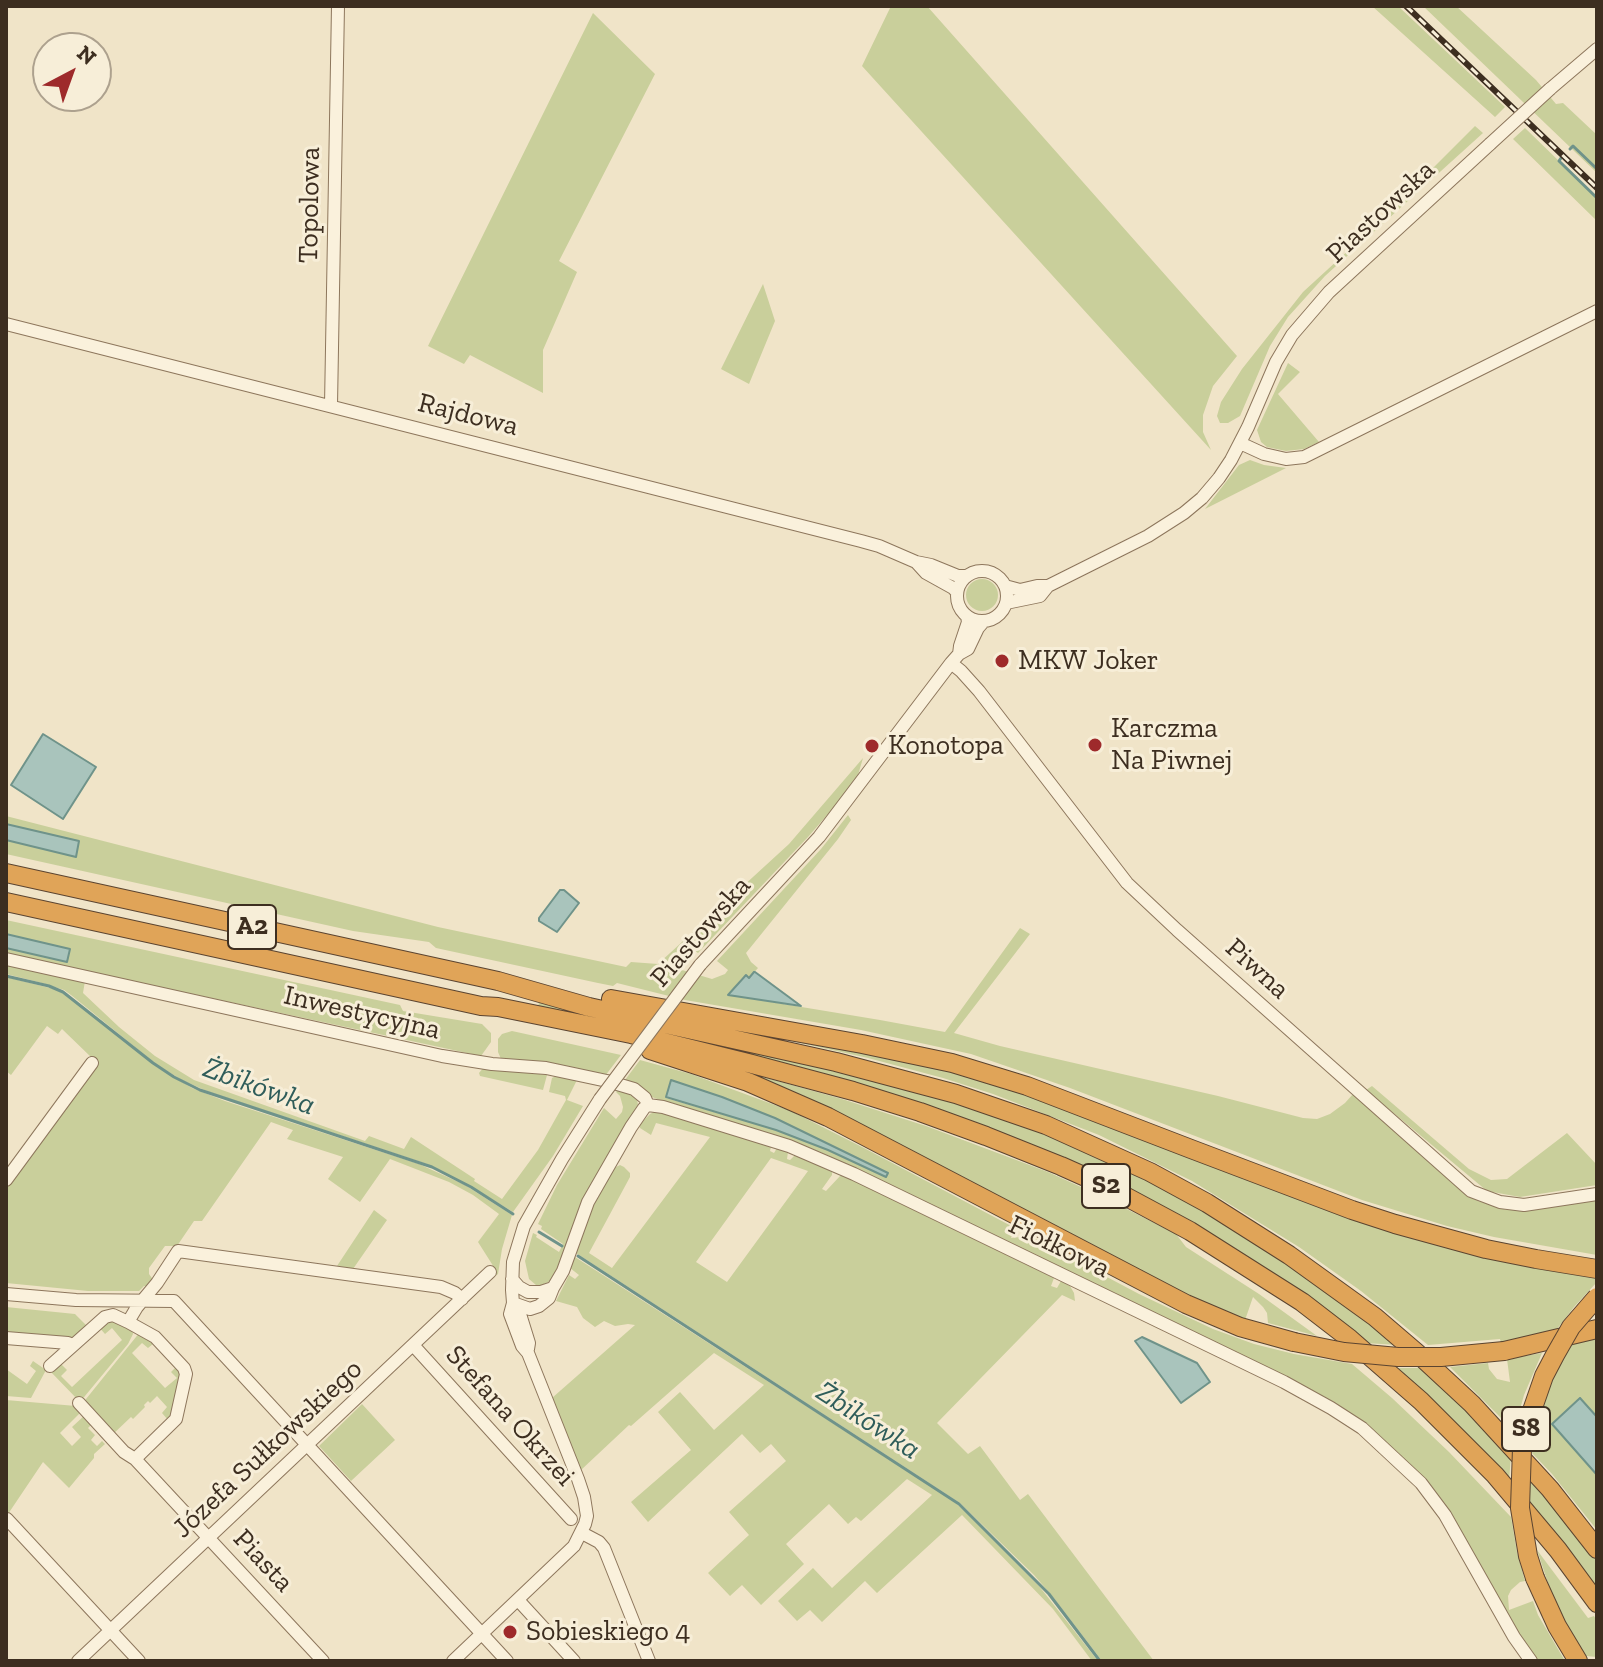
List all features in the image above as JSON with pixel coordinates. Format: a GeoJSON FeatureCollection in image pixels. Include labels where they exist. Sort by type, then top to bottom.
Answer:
{"type":"FeatureCollection","features":[{"type":"Feature","properties":{"kind":"highway","name":"A2"},"geometry":{"type":"LineString","coordinates":[[6,873],[498,981]]}},
{"type":"Feature","properties":{"kind":"highway","name":"S2"},"geometry":{"type":"LineString","coordinates":[[6,902],[481,1006],[631,1034],[853,1091],[1024,1151],[1108,1187],[1204,1239],[1302,1302],[1394,1376],[1452,1430],[1515,1497],[1597,1603]]}},
{"type":"Feature","properties":{"kind":"highway"},"geometry":{"type":"LineString","coordinates":[[498,981],[556,988],[952,1063],[1027,1086],[1395,1224],[1486,1249],[1597,1269]]}},
{"type":"Feature","properties":{"kind":"highway","name":"S2"},"geometry":{"type":"LineString","coordinates":[[498,981],[589,1007],[766,1045],[908,1080],[1046,1125],[1150,1172],[1259,1234],[1386,1326],[1472,1404],[1550,1489],[1597,1549]]}},
{"type":"Feature","properties":{"kind":"highway"},"geometry":{"type":"LineString","coordinates":[[481,1006],[502,1016],[654,1051],[776,1094],[865,1135],[1186,1304],[1240,1327],[1344,1352],[1398,1357],[1441,1357],[1504,1351],[1597,1329]]}},
{"type":"Feature","properties":{"kind":"highway","name":"S8"},"geometry":{"type":"LineString","coordinates":[[1578,1661],[1557,1626],[1528,1556],[1520,1508],[1522,1448],[1544,1376],[1571,1327],[1597,1297]]}},
{"type":"Feature","properties":{"kind":"street","name":"Topolowa"},"geometry":{"type":"LineString","coordinates":[[331,405],[338,6]]}},
{"type":"Feature","properties":{"kind":"street","name":"Piastowska"},"geometry":{"type":"LineString","coordinates":[[1006,603],[1040,596],[1048,586],[1148,536],[1202,498],[1219,478],[1240,443],[1276,362],[1292,335],[1329,292],[1597,49]]}},
{"type":"Feature","properties":{"kind":"street"},"geometry":{"type":"LineString","coordinates":[[1240,443],[1264,454],[1286,459],[1304,457],[1597,311]]}},
{"type":"Feature","properties":{"kind":"street","name":"Rajdowa"},"geometry":{"type":"LineString","coordinates":[[6,324],[838,535],[879,546],[958,576],[966,576]]}},
{"type":"Feature","properties":{"kind":"street","name":"Rajdowa"},"geometry":{"type":"LineString","coordinates":[[916,562],[926,573],[957,592]]}},
{"type":"Feature","properties":{"kind":"street"},"geometry":{"type":"LineString","coordinates":[[977,571],[988,571],[999,577],[1005,586],[1006,603],[998,615],[984,621],[975,620],[960,608],[957,592],[966,576],[977,571]]}},
{"type":"Feature","properties":{"kind":"street","name":"Piastowska"},"geometry":{"type":"LineString","coordinates":[[1005,586],[1020,590],[1048,586]]}},
{"type":"Feature","properties":{"kind":"street","name":"Piastowska"},"geometry":{"type":"LineString","coordinates":[[582,1533],[587,1516],[584,1497],[510,1314],[513,1262],[521,1232],[600,1099],[700,965],[819,837],[955,658],[968,622],[967,616]]}},
{"type":"Feature","properties":{"kind":"street","name":"Piastowska"},"geometry":{"type":"LineString","coordinates":[[955,658],[968,649],[984,621]]}},
{"type":"Feature","properties":{"kind":"street","name":"Piwna"},"geometry":{"type":"LineString","coordinates":[[955,658],[1127,883],[1471,1191],[1500,1202],[1524,1205],[1597,1194]]}},
{"type":"Feature","properties":{"kind":"street","name":"Inwestycyjna"},"geometry":{"type":"LineString","coordinates":[[6,959],[442,1056],[546,1068],[607,1081],[634,1089],[648,1105]]}},
{"type":"Feature","properties":{"kind":"street"},"geometry":{"type":"LineString","coordinates":[[6,1180],[92,1063]]}},
{"type":"Feature","properties":{"kind":"street"},"geometry":{"type":"LineString","coordinates":[[513,1303],[523,1308],[536,1308],[548,1300],[563,1271],[588,1202],[616,1151],[648,1105]]}},
{"type":"Feature","properties":{"kind":"street","name":"Fiołkowa"},"geometry":{"type":"LineString","coordinates":[[648,1105],[789,1146],[854,1174],[1284,1382],[1331,1408],[1362,1428],[1421,1483],[1445,1515],[1514,1637],[1531,1661]]}},
{"type":"Feature","properties":{"kind":"street"},"geometry":{"type":"LineString","coordinates":[[128,1322],[178,1251],[441,1287],[462,1299]]}},
{"type":"Feature","properties":{"kind":"street","name":"Józefa Sułkowskiego"},"geometry":{"type":"LineString","coordinates":[[78,1661],[490,1272]]}},
{"type":"Feature","properties":{"kind":"street"},"geometry":{"type":"LineString","coordinates":[[512,1279],[528,1292],[553,1288]]}},
{"type":"Feature","properties":{"kind":"street"},"geometry":{"type":"LineString","coordinates":[[157,1283],[507,1661]]}},
{"type":"Feature","properties":{"kind":"street"},"geometry":{"type":"LineString","coordinates":[[6,1294],[76,1300],[174,1301]]}},
{"type":"Feature","properties":{"kind":"street"},"geometry":{"type":"LineString","coordinates":[[50,1366],[108,1315],[113,1315],[155,1337],[184,1368],[186,1374],[176,1419],[135,1459]]}},
{"type":"Feature","properties":{"kind":"street"},"geometry":{"type":"LineString","coordinates":[[6,1338],[73,1345]]}},
{"type":"Feature","properties":{"kind":"street","name":"Stefana Okrzei"},"geometry":{"type":"LineString","coordinates":[[413,1345],[571,1519]]}},
{"type":"Feature","properties":{"kind":"street","name":"Piasta"},"geometry":{"type":"LineString","coordinates":[[79,1403],[323,1661]]}},
{"type":"Feature","properties":{"kind":"street"},"geometry":{"type":"LineString","coordinates":[[7,1519],[139,1661]]}},
{"type":"Feature","properties":{"kind":"street"},"geometry":{"type":"LineString","coordinates":[[453,1661],[574,1546],[582,1533],[604,1548],[649,1661]]}},
{"type":"Feature","properties":{"kind":"street"},"geometry":{"type":"LineString","coordinates":[[518,1600],[574,1661]]}},
{"type":"Feature","properties":{"kind":"green space"},"geometry":{"type":"Polygon","coordinates":[[[891,6],[927,6],[1237,356],[1213,386],[1203,415],[1203,432],[1211,450],[862,66],[891,6]]]}},
{"type":"Feature","properties":{"kind":"green space"},"geometry":{"type":"Polygon","coordinates":[[[1372,6],[1398,6],[1505,107],[1495,117],[1372,6]]]}},
{"type":"Feature","properties":{"kind":"green space"},"geometry":{"type":"Polygon","coordinates":[[[1423,6],[1456,6],[1536,80],[1556,104],[1563,103],[1597,135],[1597,173],[1423,6]]]}},
{"type":"Feature","properties":{"kind":"green space"},"geometry":{"type":"Polygon","coordinates":[[[593,13],[655,74],[559,261],[577,272],[543,350],[543,393],[470,355],[464,364],[428,346],[593,13]]]}},
{"type":"Feature","properties":{"kind":"green space"},"geometry":{"type":"Polygon","coordinates":[[[1475,126],[1483,133],[1325,276],[1288,317],[1270,346],[1240,416],[1228,423],[1220,423],[1217,416],[1221,402],[1242,369],[1303,292],[1375,226],[1475,126]]]}},
{"type":"Feature","properties":{"kind":"green space"},"geometry":{"type":"Polygon","coordinates":[[[1525,128],[1597,198],[1597,221],[1513,139],[1525,128]]]}},
{"type":"Feature","properties":{"kind":"green space"},"geometry":{"type":"Polygon","coordinates":[[[763,284],[775,321],[749,384],[721,369],[763,284]]]}},
{"type":"Feature","properties":{"kind":"green space"},"geometry":{"type":"Polygon","coordinates":[[[1288,363],[1300,372],[1278,394],[1319,442],[1304,449],[1286,451],[1267,447],[1261,442],[1257,430],[1288,363]]]}},
{"type":"Feature","properties":{"kind":"green space"},"geometry":{"type":"Polygon","coordinates":[[[1250,460],[1286,468],[1205,509],[1239,465],[1250,460]]]}},
{"type":"Feature","properties":{"kind":"green space"},"geometry":{"type":"Polygon","coordinates":[[[982,579],[993,584],[998,595],[993,606],[982,611],[971,606],[966,595],[971,584],[982,579]]]}},
{"type":"Feature","properties":{"kind":"green space"},"geometry":{"type":"Polygon","coordinates":[[[863,758],[858,775],[834,807],[698,953],[686,943],[682,946],[677,962],[682,970],[712,979],[725,974],[728,970],[717,961],[821,849],[848,815],[851,820],[838,839],[746,953],[758,968],[749,978],[746,975],[741,979],[729,995],[945,1032],[1020,928],[1030,934],[954,1033],[1303,1118],[1317,1119],[1330,1114],[1353,1094],[1466,1194],[1478,1201],[1507,1210],[1597,1198],[1597,1255],[1447,1226],[1362,1200],[1070,1088],[971,1054],[861,1030],[685,1000],[617,983],[613,986],[598,983],[436,948],[429,942],[353,931],[6,854],[6,840],[75,856],[79,842],[6,824],[6,816],[438,927],[626,967],[631,962],[658,964],[789,844],[863,758]]]}},
{"type":"Feature","properties":{"kind":"green space"},"geometry":{"type":"Polygon","coordinates":[[[6,920],[400,1005],[403,1011],[482,1024],[491,1033],[491,1042],[481,1056],[6,954],[6,948],[66,962],[69,949],[6,934],[6,920]]]}},
{"type":"Feature","properties":{"kind":"green space"},"geometry":{"type":"Polygon","coordinates":[[[6,964],[85,981],[83,993],[119,1027],[155,1056],[194,1080],[365,1141],[369,1136],[404,1149],[411,1137],[502,1199],[538,1150],[566,1100],[565,1096],[549,1092],[552,1078],[577,1080],[567,1100],[583,1106],[553,1156],[513,1212],[427,1164],[209,1092],[182,1080],[157,1065],[64,990],[6,974],[6,964]]]}},
{"type":"Feature","properties":{"kind":"green space"},"geometry":{"type":"Polygon","coordinates":[[[6,977],[54,989],[71,997],[157,1067],[192,1088],[419,1164],[465,1185],[512,1215],[498,1274],[483,1285],[497,1272],[478,1242],[499,1214],[473,1195],[390,1159],[360,1202],[328,1179],[343,1157],[287,1139],[293,1130],[271,1122],[202,1221],[194,1221],[177,1246],[165,1246],[149,1268],[154,1281],[150,1286],[144,1286],[139,1291],[88,1291],[6,1283],[6,1185],[92,1058],[62,1029],[58,1034],[47,1026],[11,1075],[6,1071],[6,977]]]}},
{"type":"Feature","properties":{"kind":"green space"},"geometry":{"type":"Polygon","coordinates":[[[539,1002],[772,1053],[961,1102],[1106,1158],[1248,1234],[1398,1345],[1365,1343],[1041,1151],[538,1007],[539,1002]]]}},
{"type":"Feature","properties":{"kind":"green space"},"geometry":{"type":"Polygon","coordinates":[[[512,1031],[621,1055],[605,1076],[501,1059],[498,1039],[512,1031]]]}},
{"type":"Feature","properties":{"kind":"green space"},"geometry":{"type":"Polygon","coordinates":[[[778,1038],[900,1057],[1002,1085],[1340,1213],[1597,1275],[1597,1282],[1554,1333],[1502,1346],[1500,1339],[1428,1345],[1361,1291],[1299,1247],[1192,1181],[1099,1135],[943,1078],[778,1038]]]}},
{"type":"Feature","properties":{"kind":"green space"},"geometry":{"type":"Polygon","coordinates":[[[640,1060],[691,1074],[791,1111],[1015,1228],[1011,1238],[1024,1233],[1213,1329],[1254,1344],[1352,1364],[1449,1452],[1511,1517],[1525,1581],[1511,1590],[1509,1610],[1533,1601],[1565,1661],[1535,1661],[1457,1525],[1374,1433],[1036,1257],[829,1156],[791,1140],[680,1108],[652,1097],[625,1080],[640,1060]],[[671,1081],[666,1098],[776,1130],[887,1173],[775,1118],[671,1081]]]}},
{"type":"Feature","properties":{"kind":"green space"},"geometry":{"type":"Polygon","coordinates":[[[484,1067],[547,1075],[543,1090],[480,1076],[484,1067]]]}},
{"type":"Feature","properties":{"kind":"green space"},"geometry":{"type":"Polygon","coordinates":[[[752,1074],[926,1126],[1048,1172],[1103,1197],[1176,1234],[1186,1247],[1317,1336],[1268,1323],[1267,1313],[1253,1297],[1244,1323],[1221,1314],[752,1074]]]}},
{"type":"Feature","properties":{"kind":"green space"},"geometry":{"type":"Polygon","coordinates":[[[1372,1086],[1469,1169],[1491,1180],[1507,1179],[1567,1133],[1597,1165],[1597,1185],[1520,1197],[1487,1191],[1366,1090],[1372,1086]]]}},
{"type":"Feature","properties":{"kind":"green space"},"geometry":{"type":"Polygon","coordinates":[[[618,1090],[629,1091],[637,1099],[638,1105],[589,1188],[557,1271],[550,1281],[536,1288],[529,1279],[525,1261],[533,1233],[559,1252],[563,1244],[538,1224],[557,1185],[604,1108],[616,1119],[622,1112],[618,1090]]]}},
{"type":"Feature","properties":{"kind":"green space"},"geometry":{"type":"Polygon","coordinates":[[[662,1112],[771,1147],[770,1151],[774,1153],[777,1148],[788,1152],[787,1159],[795,1155],[832,1170],[822,1189],[826,1191],[840,1176],[844,1176],[1054,1278],[1051,1286],[1057,1288],[1061,1281],[1070,1286],[1075,1301],[1062,1295],[937,1423],[968,1454],[980,1446],[1020,1500],[1028,1494],[1154,1661],[1102,1661],[1034,1575],[960,1503],[576,1253],[586,1220],[608,1174],[616,1167],[624,1167],[630,1177],[589,1253],[612,1268],[710,1137],[656,1123],[651,1135],[639,1125],[650,1114],[662,1112]],[[771,1158],[696,1262],[727,1282],[808,1171],[771,1158]]]}},
{"type":"Feature","properties":{"kind":"green space"},"geometry":{"type":"Polygon","coordinates":[[[374,1210],[387,1220],[353,1269],[337,1266],[374,1210]]]}},
{"type":"Feature","properties":{"kind":"green space"},"geometry":{"type":"Polygon","coordinates":[[[575,1257],[952,1500],[1039,1586],[1098,1661],[1092,1661],[1053,1609],[962,1515],[877,1593],[865,1581],[822,1622],[810,1610],[797,1621],[778,1601],[813,1568],[832,1588],[932,1495],[907,1479],[861,1521],[856,1517],[848,1524],[829,1504],[786,1544],[804,1564],[761,1605],[742,1585],[730,1596],[708,1573],[749,1535],[729,1512],[786,1461],[771,1444],[760,1453],[742,1434],[648,1522],[631,1502],[691,1450],[658,1412],[680,1392],[714,1430],[764,1385],[714,1353],[581,1470],[552,1398],[635,1325],[615,1326],[604,1321],[595,1327],[583,1318],[577,1307],[556,1301],[569,1275],[575,1279],[579,1275],[570,1268],[575,1257]]]}},
{"type":"Feature","properties":{"kind":"green space"},"geometry":{"type":"Polygon","coordinates":[[[6,1307],[75,1314],[88,1327],[73,1340],[6,1335],[6,1307]]]}},
{"type":"Feature","properties":{"kind":"green space"},"geometry":{"type":"Polygon","coordinates":[[[112,1319],[132,1329],[133,1334],[80,1402],[50,1371],[59,1362],[67,1370],[61,1376],[72,1387],[122,1340],[112,1328],[105,1334],[98,1326],[112,1319]]]}},
{"type":"Feature","properties":{"kind":"green space"},"geometry":{"type":"Polygon","coordinates":[[[140,1332],[153,1344],[148,1348],[142,1343],[132,1353],[165,1388],[177,1378],[171,1372],[176,1367],[181,1370],[174,1413],[168,1420],[162,1413],[167,1407],[157,1396],[111,1436],[82,1404],[140,1332]]]}},
{"type":"Feature","properties":{"kind":"green space"},"geometry":{"type":"Polygon","coordinates":[[[1597,1338],[1597,1530],[1532,1453],[1542,1406],[1571,1344],[1597,1338]]]}},
{"type":"Feature","properties":{"kind":"green space"},"geometry":{"type":"Polygon","coordinates":[[[1542,1353],[1524,1395],[1514,1431],[1450,1367],[1488,1363],[1497,1379],[1510,1382],[1507,1359],[1542,1353]]]}},
{"type":"Feature","properties":{"kind":"green space"},"geometry":{"type":"Polygon","coordinates":[[[33,1361],[46,1370],[31,1398],[6,1396],[6,1369],[27,1384],[36,1371],[30,1366],[33,1361]]]}},
{"type":"Feature","properties":{"kind":"green space"},"geometry":{"type":"Polygon","coordinates":[[[1393,1368],[1426,1368],[1511,1454],[1509,1482],[1393,1368]]]}},
{"type":"Feature","properties":{"kind":"green space"},"geometry":{"type":"Polygon","coordinates":[[[6,1400],[76,1406],[81,1412],[60,1433],[72,1446],[81,1437],[72,1427],[85,1415],[93,1423],[88,1428],[95,1435],[91,1440],[97,1446],[102,1441],[105,1444],[69,1488],[43,1462],[6,1517],[6,1400]]]}},
{"type":"Feature","properties":{"kind":"green space"},"geometry":{"type":"Polygon","coordinates":[[[362,1404],[395,1440],[351,1481],[319,1446],[362,1404]]]}},
{"type":"Feature","properties":{"kind":"green space"},"geometry":{"type":"Polygon","coordinates":[[[1530,1474],[1597,1560],[1597,1592],[1530,1507],[1530,1474]]]}},
{"type":"Feature","properties":{"kind":"green space"},"geometry":{"type":"Polygon","coordinates":[[[1537,1550],[1588,1618],[1594,1616],[1597,1621],[1597,1657],[1586,1656],[1564,1619],[1553,1598],[1537,1550]]]}},
{"type":"Feature","properties":{"kind":"water"},"geometry":{"type":"Polygon","coordinates":[[[43,734],[96,767],[63,819],[11,785],[43,734]]]}},
{"type":"Feature","properties":{"kind":"water"},"geometry":{"type":"Polygon","coordinates":[[[6,824],[79,841],[76,857],[6,840],[6,824]]]}},
{"type":"Feature","properties":{"kind":"water"},"geometry":{"type":"Polygon","coordinates":[[[560,890],[579,903],[557,932],[539,918],[560,890]]]}},
{"type":"Feature","properties":{"kind":"water"},"geometry":{"type":"Polygon","coordinates":[[[6,934],[70,949],[67,962],[6,948],[6,934]]]}},
{"type":"Feature","properties":{"kind":"water"},"geometry":{"type":"Polygon","coordinates":[[[754,972],[801,1006],[728,995],[746,975],[749,978],[754,972]]]}},
{"type":"Feature","properties":{"kind":"water"},"geometry":{"type":"Polygon","coordinates":[[[671,1080],[775,1118],[888,1173],[886,1177],[776,1130],[666,1097],[671,1080]]]}},
{"type":"Feature","properties":{"kind":"water"},"geometry":{"type":"Polygon","coordinates":[[[1142,1337],[1197,1363],[1210,1382],[1181,1403],[1135,1341],[1142,1337]]]}},
{"type":"Feature","properties":{"kind":"water"},"geometry":{"type":"Polygon","coordinates":[[[1580,1398],[1597,1417],[1597,1475],[1552,1424],[1580,1398]]]}},
{"type":"Feature","properties":{"kind":"waterway"},"geometry":{"type":"LineString","coordinates":[[1570,149],[1573,146],[1597,169]]}},
{"type":"Feature","properties":{"kind":"waterway"},"geometry":{"type":"LineString","coordinates":[[1561,158],[1559,161],[1597,198]]}},
{"type":"Feature","properties":{"kind":"waterway","name":"Żbikówka"},"geometry":{"type":"LineString","coordinates":[[6,976],[63,992],[153,1063],[200,1090],[432,1167],[513,1214]]}},
{"type":"Feature","properties":{"kind":"waterway","name":"Żbikówka"},"geometry":{"type":"LineString","coordinates":[[539,1232],[562,1246]]}},
{"type":"Feature","properties":{"kind":"waterway","name":"Żbikówka"},"geometry":{"type":"LineString","coordinates":[[578,1256],[959,1504],[1049,1594],[1100,1661]]}},
{"type":"Feature","properties":{"kind":"railway"},"geometry":{"type":"LineString","coordinates":[[1406,6],[1597,188]]}},
{"type":"Feature","properties":{"kind":"place","name":"MKW Joker"},"geometry":{"type":"Point","coordinates":[1002,661]}},
{"type":"Feature","properties":{"kind":"place","name":"Karczma Na Piwnej"},"geometry":{"type":"Point","coordinates":[1095,745]}},
{"type":"Feature","properties":{"kind":"place","name":"Konotopa"},"geometry":{"type":"Point","coordinates":[872,746]}},
{"type":"Feature","properties":{"kind":"place","name":"Sobieskiego 4"},"geometry":{"type":"Point","coordinates":[510,1632]}}]}
